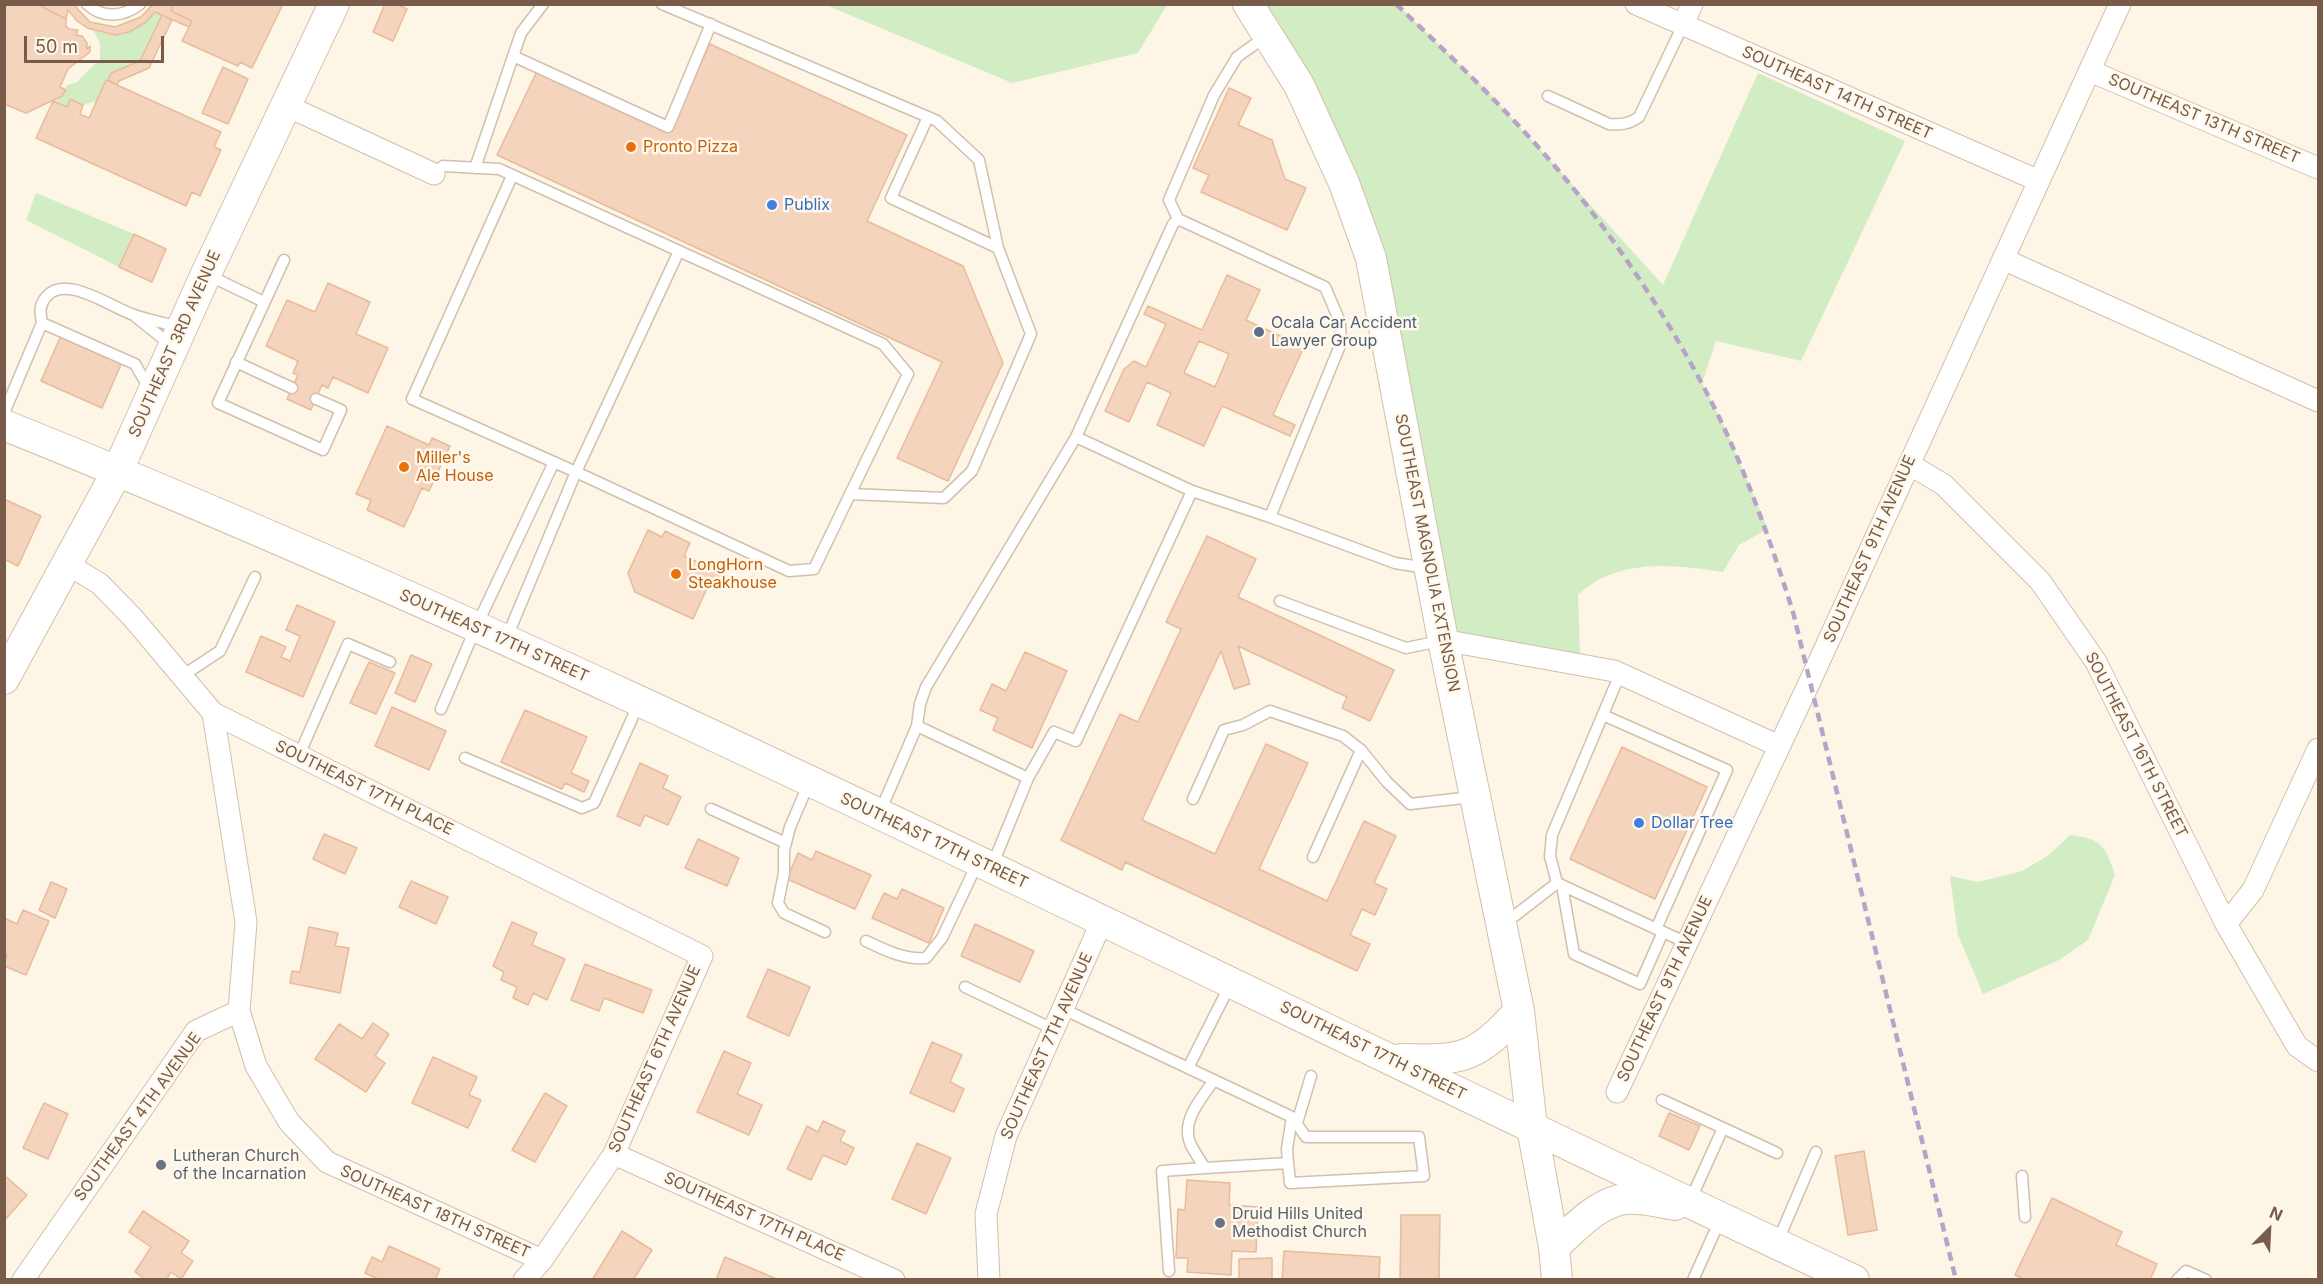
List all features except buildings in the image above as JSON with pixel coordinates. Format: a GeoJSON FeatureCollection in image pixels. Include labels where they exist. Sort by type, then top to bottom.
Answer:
{"type":"FeatureCollection","features":[{"type":"Feature","properties":{"kind":"main road","name":"SOUTHEAST 3RD AVENUE"},"geometry":{"type":"LineString","coordinates":[[4,679],[118,470],[206,274],[334,4]]}},
{"type":"Feature","properties":{"kind":"main road","name":"SOUTHEAST MAGNOLIA EXTENSION"},"geometry":{"type":"LineString","coordinates":[[1248,4],[1299,86],[1344,183],[1371,258],[1443,640],[1519,1011],[1532,1127],[1554,1247],[1557,1280]]}},
{"type":"Feature","properties":{"kind":"main road","name":"SOUTHEAST 17TH STREET"},"geometry":{"type":"LineString","coordinates":[[4,425],[118,470],[506,640],[1231,982],[1776,1244],[1821,1273],[1854,1280]]}},
{"type":"Feature","properties":{"kind":"main road"},"geometry":{"type":"LineString","coordinates":[[1389,1059],[1442,1060],[1468,1054],[1496,1037],[1519,1011]]}},
{"type":"Feature","properties":{"kind":"main road"},"geometry":{"type":"LineString","coordinates":[[1554,1247],[1599,1208],[1620,1200],[1648,1201],[1704,1210]]}},
{"type":"Feature","properties":{"kind":"street","name":"SOUTHEAST 14TH STREET"},"geometry":{"type":"LineString","coordinates":[[1636,4],[2039,181]]}},
{"type":"Feature","properties":{"kind":"street"},"geometry":{"type":"LineString","coordinates":[[1683,25],[1692,4]]}},
{"type":"Feature","properties":{"kind":"street","name":"SOUTHEAST 9TH AVENUE"},"geometry":{"type":"LineString","coordinates":[[1617,1092],[1779,746],[2120,4]]}},
{"type":"Feature","properties":{"kind":"street","name":"SOUTHEAST 13TH STREET"},"geometry":{"type":"LineString","coordinates":[[2090,71],[2319,168]]}},
{"type":"Feature","properties":{"kind":"street"},"geometry":{"type":"LineString","coordinates":[[287,106],[434,174]]}},
{"type":"Feature","properties":{"kind":"street"},"geometry":{"type":"LineString","coordinates":[[2003,259],[2319,401]]}},
{"type":"Feature","properties":{"kind":"street","name":"SOUTHEAST 16TH STREET"},"geometry":{"type":"LineString","coordinates":[[1909,464],[1944,485],[2040,581],[2096,662],[2226,924],[2297,1046],[2319,1061]]}},
{"type":"Feature","properties":{"kind":"street","name":"SOUTHEAST 17TH PLACE"},"geometry":{"type":"LineString","coordinates":[[67,564],[100,584],[133,618],[213,713],[702,956]]}},
{"type":"Feature","properties":{"kind":"street"},"geometry":{"type":"LineString","coordinates":[[1443,640],[1620,674],[1779,746]]}},
{"type":"Feature","properties":{"kind":"street"},"geometry":{"type":"LineString","coordinates":[[213,713],[246,922],[239,1011]]}},
{"type":"Feature","properties":{"kind":"street"},"geometry":{"type":"LineString","coordinates":[[2226,924],[2253,890],[2319,749]]}},
{"type":"Feature","properties":{"kind":"street","name":"SOUTHEAST 7TH AVENUE"},"geometry":{"type":"LineString","coordinates":[[989,1280],[986,1214],[1005,1136],[1102,921]]}},
{"type":"Feature","properties":{"kind":"street","name":"SOUTHEAST 6TH AVENUE"},"geometry":{"type":"LineString","coordinates":[[524,1280],[542,1260],[614,1154],[702,956]]}},
{"type":"Feature","properties":{"kind":"street","name":"SOUTHEAST 18TH STREET"},"geometry":{"type":"LineString","coordinates":[[239,1011],[256,1066],[289,1122],[327,1162],[542,1260]]}},
{"type":"Feature","properties":{"kind":"street","name":"SOUTHEAST 4TH AVENUE"},"geometry":{"type":"LineString","coordinates":[[23,1280],[196,1031],[239,1011]]}},
{"type":"Feature","properties":{"kind":"street","name":"SOUTHEAST 17TH PLACE"},"geometry":{"type":"LineString","coordinates":[[614,1154],[894,1280]]}},
{"type":"Feature","properties":{"kind":"lane"},"geometry":{"type":"LineString","coordinates":[[87,4],[91,9],[104,14],[116,15],[127,13],[140,4]]}},
{"type":"Feature","properties":{"kind":"lane"},"geometry":{"type":"LineString","coordinates":[[475,168],[521,33],[543,4]]}},
{"type":"Feature","properties":{"kind":"lane"},"geometry":{"type":"LineString","coordinates":[[662,4],[937,121],[979,160],[998,248],[1030,333],[972,471],[944,498],[850,494]]}},
{"type":"Feature","properties":{"kind":"lane"},"geometry":{"type":"LineString","coordinates":[[513,56],[668,127],[711,24]]}},
{"type":"Feature","properties":{"kind":"lane"},"geometry":{"type":"LineString","coordinates":[[1548,96],[1609,124],[1619,125],[1634,121],[1639,117],[1683,25]]}},
{"type":"Feature","properties":{"kind":"lane"},"geometry":{"type":"LineString","coordinates":[[1268,35],[1237,57],[1214,95],[1169,200],[1178,219],[1325,287],[1340,322],[1341,344],[1270,517]]}},
{"type":"Feature","properties":{"kind":"lane"},"geometry":{"type":"LineString","coordinates":[[928,117],[891,198],[998,248]]}},
{"type":"Feature","properties":{"kind":"lane"},"geometry":{"type":"LineString","coordinates":[[434,174],[443,166],[499,169],[883,345],[908,374],[814,569],[789,571],[412,399],[512,176]]}},
{"type":"Feature","properties":{"kind":"lane"},"geometry":{"type":"LineString","coordinates":[[878,815],[917,726],[920,704],[926,687],[1076,437],[1173,224],[1178,219]]}},
{"type":"Feature","properties":{"kind":"lane"},"geometry":{"type":"LineString","coordinates":[[506,640],[576,472],[679,251]]}},
{"type":"Feature","properties":{"kind":"lane"},"geometry":{"type":"LineString","coordinates":[[284,260],[218,403],[323,450],[341,410],[316,399]]}},
{"type":"Feature","properties":{"kind":"lane"},"geometry":{"type":"LineString","coordinates":[[206,274],[264,302]]}},
{"type":"Feature","properties":{"kind":"lane"},"geometry":{"type":"LineString","coordinates":[[4,413],[42,323],[41,303],[49,293],[58,289],[76,290],[134,315],[177,337]]}},
{"type":"Feature","properties":{"kind":"lane"},"geometry":{"type":"LineString","coordinates":[[134,315],[177,337]]}},
{"type":"Feature","properties":{"kind":"lane"},"geometry":{"type":"LineString","coordinates":[[42,323],[135,364],[152,393]]}},
{"type":"Feature","properties":{"kind":"lane"},"geometry":{"type":"LineString","coordinates":[[236,362],[292,388]]}},
{"type":"Feature","properties":{"kind":"lane"},"geometry":{"type":"LineString","coordinates":[[1076,437],[1192,491],[1395,563],[1430,569]]}},
{"type":"Feature","properties":{"kind":"lane"},"geometry":{"type":"LineString","coordinates":[[441,709],[476,627],[554,462]]}},
{"type":"Feature","properties":{"kind":"lane"},"geometry":{"type":"LineString","coordinates":[[866,941],[897,955],[915,959],[926,958],[942,938],[984,865],[1028,777],[1054,732],[1076,741],[1192,491]]}},
{"type":"Feature","properties":{"kind":"lane"},"geometry":{"type":"LineString","coordinates":[[182,676],[219,651],[255,577]]}},
{"type":"Feature","properties":{"kind":"lane"},"geometry":{"type":"LineString","coordinates":[[1280,601],[1406,648],[1443,640]]}},
{"type":"Feature","properties":{"kind":"lane"},"geometry":{"type":"LineString","coordinates":[[299,755],[348,644],[390,662]]}},
{"type":"Feature","properties":{"kind":"lane"},"geometry":{"type":"LineString","coordinates":[[1603,715],[1727,770],[1659,931],[1640,984],[1574,954],[1560,884],[1550,856],[1552,835],[1620,674]]}},
{"type":"Feature","properties":{"kind":"lane"},"geometry":{"type":"LineString","coordinates":[[465,758],[582,808],[594,803],[639,703]]}},
{"type":"Feature","properties":{"kind":"lane"},"geometry":{"type":"LineString","coordinates":[[1192,799],[1224,730],[1243,725],[1270,711],[1343,736],[1361,750],[1387,782],[1410,804],[1475,797]]}},
{"type":"Feature","properties":{"kind":"lane"},"geometry":{"type":"LineString","coordinates":[[917,726],[1028,777]]}},
{"type":"Feature","properties":{"kind":"lane"},"geometry":{"type":"LineString","coordinates":[[1313,857],[1361,750]]}},
{"type":"Feature","properties":{"kind":"lane"},"geometry":{"type":"LineString","coordinates":[[810,782],[790,826],[778,903],[784,913],[825,932]]}},
{"type":"Feature","properties":{"kind":"lane"},"geometry":{"type":"LineString","coordinates":[[711,809],[786,843]]}},
{"type":"Feature","properties":{"kind":"lane"},"geometry":{"type":"LineString","coordinates":[[1502,926],[1560,884]]}},
{"type":"Feature","properties":{"kind":"lane"},"geometry":{"type":"LineString","coordinates":[[1560,884],[1687,944]]}},
{"type":"Feature","properties":{"kind":"lane"},"geometry":{"type":"LineString","coordinates":[[1188,1068],[1231,982]]}},
{"type":"Feature","properties":{"kind":"lane"},"geometry":{"type":"LineString","coordinates":[[965,987],[1053,1029]]}},
{"type":"Feature","properties":{"kind":"lane"},"geometry":{"type":"LineString","coordinates":[[1063,1009],[1294,1120],[1306,1137],[1419,1137],[1424,1176],[1290,1183],[1287,1149],[1294,1120],[1311,1076]]}},
{"type":"Feature","properties":{"kind":"lane"},"geometry":{"type":"LineString","coordinates":[[1205,1168],[1190,1144],[1188,1132],[1190,1119],[1197,1105],[1214,1080]]}},
{"type":"Feature","properties":{"kind":"lane"},"geometry":{"type":"LineString","coordinates":[[1662,1100],[1777,1153]]}},
{"type":"Feature","properties":{"kind":"lane"},"geometry":{"type":"LineString","coordinates":[[1693,1280],[1704,1210],[1723,1128]]}},
{"type":"Feature","properties":{"kind":"lane"},"geometry":{"type":"LineString","coordinates":[[1776,1244],[1816,1152]]}},
{"type":"Feature","properties":{"kind":"lane"},"geometry":{"type":"LineString","coordinates":[[1168,1271],[1162,1171],[1288,1164]]}},
{"type":"Feature","properties":{"kind":"lane"},"geometry":{"type":"LineString","coordinates":[[2022,1176],[2025,1217]]}},
{"type":"Feature","properties":{"kind":"lane"},"geometry":{"type":"LineString","coordinates":[[2177,1280],[2186,1271],[2206,1280]]}},
{"type":"Feature","properties":{"kind":"green space"},"geometry":{"type":"Polygon","coordinates":[[[826,5],[1167,5],[1138,53],[1012,83],[826,5]]]}},
{"type":"Feature","properties":{"kind":"green space"},"geometry":{"type":"Polygon","coordinates":[[[1261,5],[1398,5],[1489,93],[1663,285],[1758,73],[1905,141],[1801,361],[1716,341],[1702,383],[1726,430],[1768,529],[1739,545],[1723,572],[1693,568],[1646,567],[1616,572],[1599,580],[1578,594],[1580,654],[1458,632],[1429,510],[1380,253],[1261,5]]]}},
{"type":"Feature","properties":{"kind":"green space"},"geometry":{"type":"Polygon","coordinates":[[[155,12],[162,15],[140,61],[111,74],[97,101],[83,105],[70,99],[67,107],[53,100],[62,96],[67,85],[77,82],[100,59],[100,43],[93,30],[111,34],[127,32],[142,24],[155,12]]]}},
{"type":"Feature","properties":{"kind":"green space"},"geometry":{"type":"Polygon","coordinates":[[[36,193],[134,234],[119,267],[26,220],[36,193]]]}},
{"type":"Feature","properties":{"kind":"green space"},"geometry":{"type":"Polygon","coordinates":[[[2070,835],[2089,839],[2101,845],[2115,875],[2088,940],[2059,960],[1983,994],[1958,935],[1950,876],[1978,882],[2022,871],[2049,855],[2070,835]]]}},
{"type":"Feature","properties":{"kind":"railway"},"geometry":{"type":"LineString","coordinates":[[1396,4],[1515,122],[1581,198],[1620,250],[1673,332],[1730,441],[1759,513],[1793,612],[1956,1280]]}},
{"type":"Feature","properties":{"kind":"place","name":"Pronto Pizza"},"geometry":{"type":"Point","coordinates":[631,147]}},
{"type":"Feature","properties":{"kind":"place","name":"Publix"},"geometry":{"type":"Point","coordinates":[772,205]}},
{"type":"Feature","properties":{"kind":"place","name":"Ocala Car Accident Lawyer Group"},"geometry":{"type":"Point","coordinates":[1259,332]}},
{"type":"Feature","properties":{"kind":"place","name":"Miller's Ale House"},"geometry":{"type":"Point","coordinates":[404,467]}},
{"type":"Feature","properties":{"kind":"place","name":"LongHorn Steakhouse"},"geometry":{"type":"Point","coordinates":[676,574]}},
{"type":"Feature","properties":{"kind":"place","name":"Dollar Tree"},"geometry":{"type":"Point","coordinates":[1639,823]}},
{"type":"Feature","properties":{"kind":"place","name":"Lutheran Church of the Incarnation"},"geometry":{"type":"Point","coordinates":[161,1165]}},
{"type":"Feature","properties":{"kind":"place","name":"Druid Hills United Methodist Church"},"geometry":{"type":"Point","coordinates":[1220,1223]}}]}
